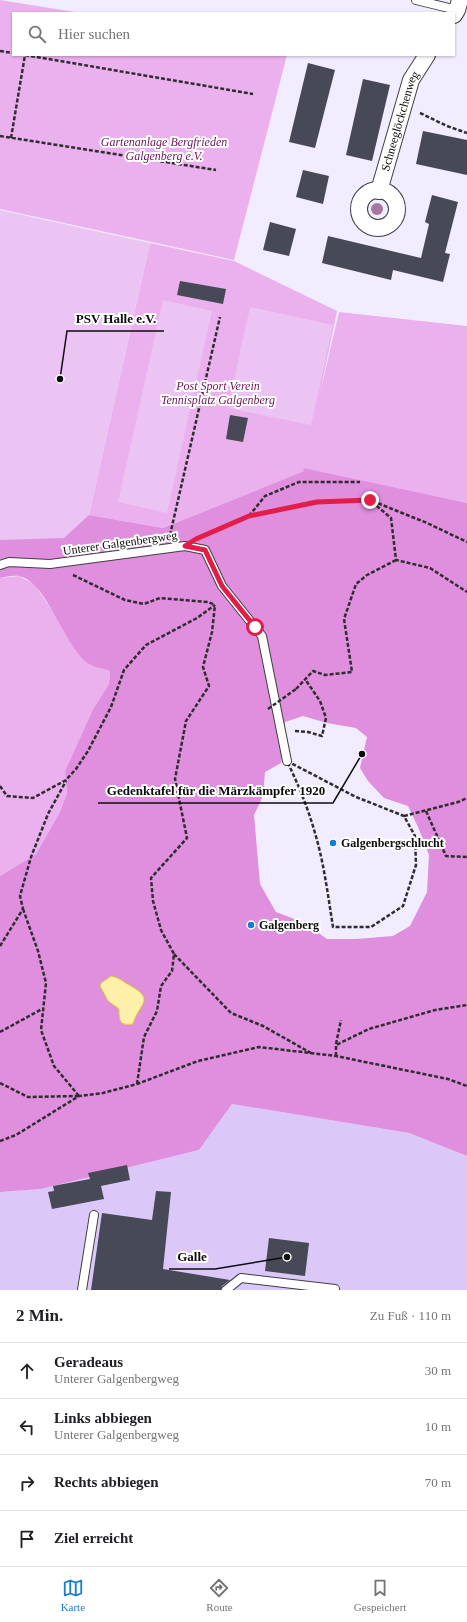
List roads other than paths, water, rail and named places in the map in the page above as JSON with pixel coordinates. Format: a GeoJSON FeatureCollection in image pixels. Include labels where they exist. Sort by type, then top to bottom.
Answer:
{"type":"FeatureCollection","features":[{"type":"Feature","properties":{"kind":"street","name":"Schneeglöckchenweg"},"geometry":{"type":"LineString","coordinates":[[380,191],[411,80],[426,56]]}},
{"type":"Feature","properties":{"kind":"lane"},"geometry":{"type":"LineString","coordinates":[[416,0],[457,8]]}},
{"type":"Feature","properties":{"kind":"lane","name":"Unterer Galgenbergweg"},"geometry":{"type":"LineString","coordinates":[[0,565],[9,562],[50,564],[185,546],[205,550],[222,586],[262,636],[287,761]]}},
{"type":"Feature","properties":{"kind":"lane"},"geometry":{"type":"LineString","coordinates":[[82,1290],[94,1215]]}},
{"type":"Feature","properties":{"kind":"lane"},"geometry":{"type":"LineString","coordinates":[[226,1290],[241,1278],[335,1289]]}},
{"type":"Feature","properties":{"kind":"place","name":"PSV Halle e.V."},"geometry":{"type":"Point","coordinates":[60,379]}},
{"type":"Feature","properties":{"kind":"place","name":"Gedenktafel für die Märzkämpfer 1920"},"geometry":{"type":"Point","coordinates":[362,754]}},
{"type":"Feature","properties":{"kind":"place","name":"Galgenbergschlucht"},"geometry":{"type":"Point","coordinates":[333,843]}},
{"type":"Feature","properties":{"kind":"place","name":"Galgenberg"},"geometry":{"type":"Point","coordinates":[251,925]}},
{"type":"Feature","properties":{"kind":"place","name":"Galle"},"geometry":{"type":"Point","coordinates":[287,1257]}},
{"type":"Feature","properties":{"kind":"park label","name":"Gartenanlage Bergfrieden Galgenberg e.V."},"geometry":{"type":"Point","coordinates":[164,149]}},
{"type":"Feature","properties":{"kind":"park label","name":"Post Sport Verein Tennisplatz Galgenberg"},"geometry":{"type":"Point","coordinates":[218,393]}}]}
